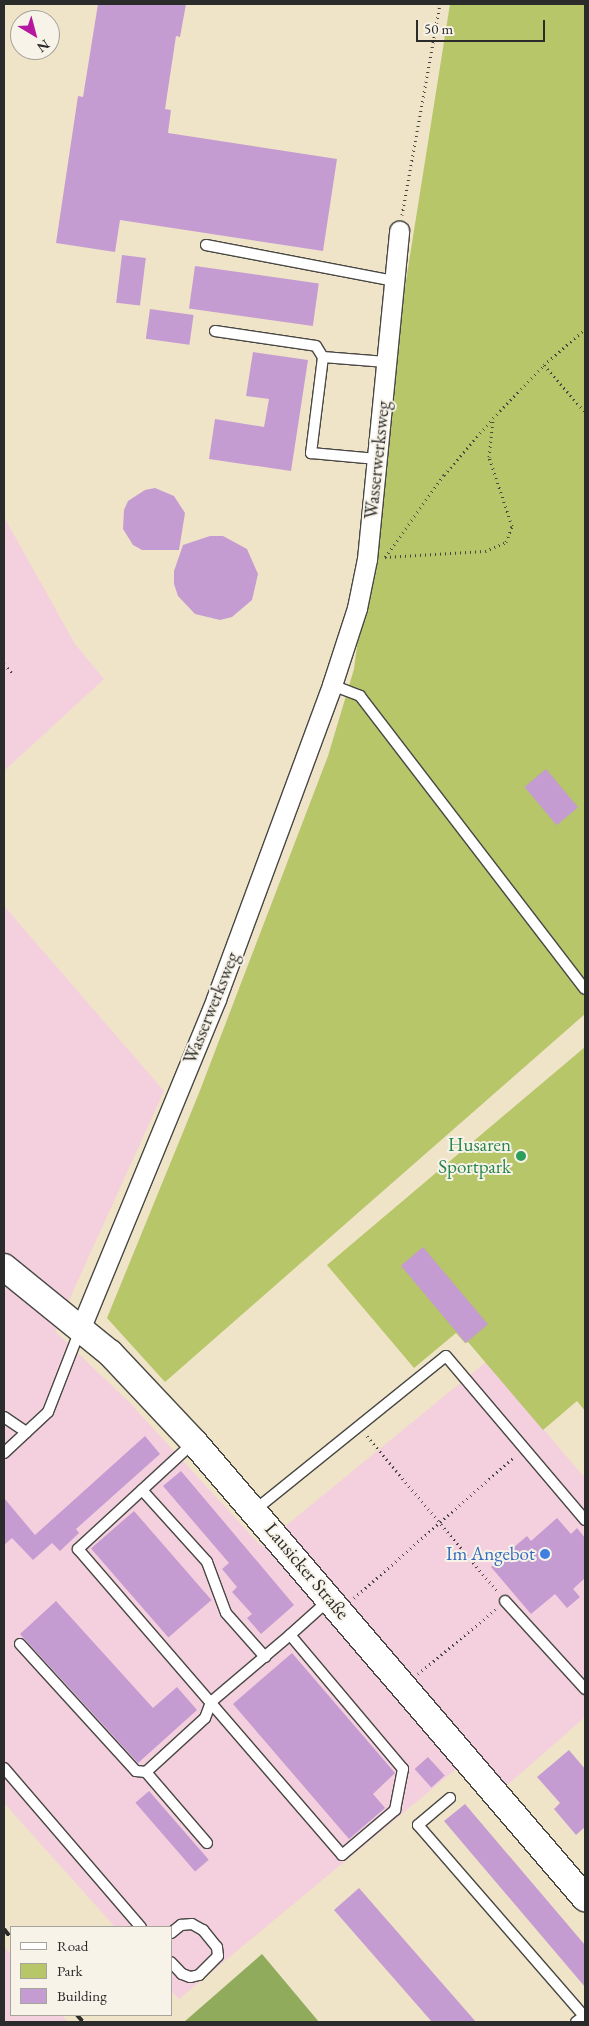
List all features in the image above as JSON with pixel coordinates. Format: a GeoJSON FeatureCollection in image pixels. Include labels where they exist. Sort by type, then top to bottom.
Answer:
{"type":"FeatureCollection","features":[{"type":"Feature","properties":{"kind":"main road","name":"Lausicker Straße"},"geometry":{"type":"LineString","coordinates":[[4,1267],[81,1327],[139,1381],[255,1510],[585,1898]]}},
{"type":"Feature","properties":{"kind":"street","name":"Wasserwerksweg"},"geometry":{"type":"LineString","coordinates":[[81,1327],[216,1000],[332,685],[357,608],[376,558],[377,459],[399,231]]}},
{"type":"Feature","properties":{"kind":"lane"},"geometry":{"type":"LineString","coordinates":[[206,245],[394,281]]}},
{"type":"Feature","properties":{"kind":"lane"},"geometry":{"type":"LineString","coordinates":[[215,331],[316,346],[323,357],[312,453],[377,459]]}},
{"type":"Feature","properties":{"kind":"lane"},"geometry":{"type":"LineString","coordinates":[[323,357],[386,362]]}},
{"type":"Feature","properties":{"kind":"lane"},"geometry":{"type":"LineString","coordinates":[[332,685],[360,696],[585,988]]}},
{"type":"Feature","properties":{"kind":"lane"},"geometry":{"type":"LineString","coordinates":[[4,1453],[48,1412],[81,1327]]}},
{"type":"Feature","properties":{"kind":"lane"},"geometry":{"type":"LineString","coordinates":[[255,1510],[446,1356],[585,1520]]}},
{"type":"Feature","properties":{"kind":"lane"},"geometry":{"type":"LineString","coordinates":[[4,1417],[26,1432]]}},
{"type":"Feature","properties":{"kind":"lane"},"geometry":{"type":"LineString","coordinates":[[194,1442],[78,1549],[342,1855],[395,1810],[403,1769],[290,1635]]}},
{"type":"Feature","properties":{"kind":"lane"},"geometry":{"type":"LineString","coordinates":[[142,1490],[207,1562],[226,1613],[265,1657]]}},
{"type":"Feature","properties":{"kind":"lane"},"geometry":{"type":"LineString","coordinates":[[506,1601],[585,1689]]}},
{"type":"Feature","properties":{"kind":"lane"},"geometry":{"type":"LineString","coordinates":[[146,1772],[205,1718],[210,1702],[290,1635],[335,1605]]}},
{"type":"Feature","properties":{"kind":"lane"},"geometry":{"type":"LineString","coordinates":[[20,1644],[136,1771],[146,1772],[208,1843]]}},
{"type":"Feature","properties":{"kind":"lane"},"geometry":{"type":"LineString","coordinates":[[4,1768],[140,1926]]}},
{"type":"Feature","properties":{"kind":"lane"},"geometry":{"type":"LineString","coordinates":[[450,1798],[418,1825],[584,2016],[576,2022]]}},
{"type":"Feature","properties":{"kind":"lane"},"geometry":{"type":"LineString","coordinates":[[172,1932],[181,1925],[192,1924],[203,1930],[217,1947],[218,1956],[199,1975],[190,1977],[182,1974],[172,1963]]}},
{"type":"Feature","properties":{"kind":"path"},"geometry":{"type":"LineString","coordinates":[[399,231],[440,4]]}},
{"type":"Feature","properties":{"kind":"path"},"geometry":{"type":"LineString","coordinates":[[376,558],[493,418],[544,365],[585,329]]}},
{"type":"Feature","properties":{"kind":"path"},"geometry":{"type":"LineString","coordinates":[[544,365],[585,412]]}},
{"type":"Feature","properties":{"kind":"path"},"geometry":{"type":"LineString","coordinates":[[376,558],[485,551],[506,542],[512,526],[489,457],[493,418]]}},
{"type":"Feature","properties":{"kind":"path"},"geometry":{"type":"LineString","coordinates":[[4,664],[13,674]]}},
{"type":"Feature","properties":{"kind":"path"},"geometry":{"type":"LineString","coordinates":[[359,1427],[506,1601],[404,1686]]}},
{"type":"Feature","properties":{"kind":"path"},"geometry":{"type":"LineString","coordinates":[[335,1605],[439,1522],[524,1448]]}},
{"type":"Feature","properties":{"kind":"shaded area"},"geometry":{"type":"Polygon","coordinates":[[[4,517],[75,644],[104,679],[4,771],[4,517]]]}},
{"type":"Feature","properties":{"kind":"shaded area"},"geometry":{"type":"Polygon","coordinates":[[[4,906],[164,1091],[55,1331],[130,1403],[261,1546],[486,1362],[585,1478],[585,1717],[503,1789],[473,1755],[179,1999],[172,1992],[172,1926],[114,1926],[4,1803],[4,906]]]}},
{"type":"Feature","properties":{"kind":"shaded area"},"geometry":{"type":"Polygon","coordinates":[[[4,1946],[10,1954],[10,2016],[63,2016],[68,2022],[4,2022],[4,1946]]]}},
{"type":"Feature","properties":{"kind":"green space"},"geometry":{"type":"Polygon","coordinates":[[[450,4],[585,4],[585,1014],[165,1382],[107,1318],[199,1093],[328,756],[354,669],[402,306],[450,4]]]}},
{"type":"Feature","properties":{"kind":"green space","name":"Husaren Sportpark"},"geometry":{"type":"Polygon","coordinates":[[[585,1047],[585,1411],[577,1401],[543,1430],[468,1342],[465,1343],[456,1333],[414,1368],[327,1265],[585,1047]]]}},
{"type":"Feature","properties":{"kind":"green space"},"geometry":{"type":"Polygon","coordinates":[[[262,1954],[319,2022],[184,2022],[262,1954]]]}},
{"type":"Feature","properties":{"kind":"building"},"geometry":{"type":"Polygon","coordinates":[[[98,4],[186,4],[180,37],[176,36],[165,109],[171,110],[168,133],[337,159],[323,251],[120,220],[115,252],[56,243],[78,96],[83,97],[98,4]]]}},
{"type":"Feature","properties":{"kind":"building"},"geometry":{"type":"Polygon","coordinates":[[[122,255],[146,258],[140,306],[116,303],[122,255]]]}},
{"type":"Feature","properties":{"kind":"building"},"geometry":{"type":"Polygon","coordinates":[[[195,266],[319,283],[313,326],[189,309],[195,266]]]}},
{"type":"Feature","properties":{"kind":"building"},"geometry":{"type":"Polygon","coordinates":[[[150,309],[194,315],[189,345],[146,339],[150,309]]]}},
{"type":"Feature","properties":{"kind":"building"},"geometry":{"type":"Polygon","coordinates":[[[253,352],[308,360],[291,471],[209,459],[215,419],[264,427],[269,399],[246,396],[253,352]]]}},
{"type":"Feature","properties":{"kind":"building"},"geometry":{"type":"Polygon","coordinates":[[[155,488],[174,496],[185,513],[179,550],[142,550],[133,545],[123,529],[124,510],[128,501],[145,490],[155,488]]]}},
{"type":"Feature","properties":{"kind":"building"},"geometry":{"type":"Polygon","coordinates":[[[210,536],[223,536],[247,549],[258,574],[252,600],[232,617],[220,620],[195,614],[178,596],[174,584],[174,571],[183,545],[210,536]]]}},
{"type":"Feature","properties":{"kind":"building"},"geometry":{"type":"Polygon","coordinates":[[[546,769],[578,807],[557,825],[525,787],[546,769]]]}},
{"type":"Feature","properties":{"kind":"building"},"geometry":{"type":"Polygon","coordinates":[[[423,1247],[488,1324],[466,1343],[401,1266],[423,1247]]]}},
{"type":"Feature","properties":{"kind":"building"},"geometry":{"type":"Polygon","coordinates":[[[145,1436],[160,1454],[76,1529],[79,1533],[60,1551],[52,1543],[33,1560],[12,1538],[4,1545],[4,1498],[35,1535],[145,1436]]]}},
{"type":"Feature","properties":{"kind":"building"},"geometry":{"type":"Polygon","coordinates":[[[181,1471],[294,1605],[261,1634],[247,1618],[252,1614],[232,1592],[237,1587],[222,1569],[229,1563],[163,1486],[181,1471]]]}},
{"type":"Feature","properties":{"kind":"building"},"geometry":{"type":"Polygon","coordinates":[[[134,1511],[211,1600],[168,1637],[91,1548],[134,1511]]]}},
{"type":"Feature","properties":{"kind":"building","name":"Im Angebot"},"geometry":{"type":"Polygon","coordinates":[[[557,1518],[571,1534],[577,1528],[585,1538],[585,1578],[573,1589],[580,1597],[567,1608],[555,1594],[531,1614],[491,1567],[527,1536],[531,1541],[557,1518]]]}},
{"type":"Feature","properties":{"kind":"building"},"geometry":{"type":"Polygon","coordinates":[[[56,1601],[153,1708],[177,1687],[197,1710],[138,1763],[20,1634],[56,1601]]]}},
{"type":"Feature","properties":{"kind":"building"},"geometry":{"type":"Polygon","coordinates":[[[292,1653],[395,1773],[373,1794],[385,1808],[349,1839],[233,1704],[292,1653]]]}},
{"type":"Feature","properties":{"kind":"building"},"geometry":{"type":"Polygon","coordinates":[[[569,1750],[585,1769],[585,1827],[576,1835],[554,1809],[560,1803],[537,1777],[569,1750]]]}},
{"type":"Feature","properties":{"kind":"building"},"geometry":{"type":"Polygon","coordinates":[[[428,1757],[445,1776],[431,1788],[415,1769],[428,1757]]]}},
{"type":"Feature","properties":{"kind":"building"},"geometry":{"type":"Polygon","coordinates":[[[149,1791],[209,1860],[195,1871],[135,1803],[149,1791]]]}},
{"type":"Feature","properties":{"kind":"building"},"geometry":{"type":"Polygon","coordinates":[[[465,1804],[585,1945],[585,1987],[444,1821],[465,1804]]]}},
{"type":"Feature","properties":{"kind":"building"},"geometry":{"type":"Polygon","coordinates":[[[359,1888],[476,2022],[432,2022],[334,1910],[359,1888]]]}},
{"type":"Feature","properties":{"kind":"railway"},"geometry":{"type":"LineString","coordinates":[[4,1929],[10,1937]]}},
{"type":"Feature","properties":{"kind":"railway"},"geometry":{"type":"LineString","coordinates":[[78,2016],[83,2022]]}},
{"type":"Feature","properties":{"kind":"place","name":"Husaren Sportpark"},"geometry":{"type":"Point","coordinates":[521,1156]}},
{"type":"Feature","properties":{"kind":"place","name":"Im Angebot"},"geometry":{"type":"Point","coordinates":[545,1554]}}]}
